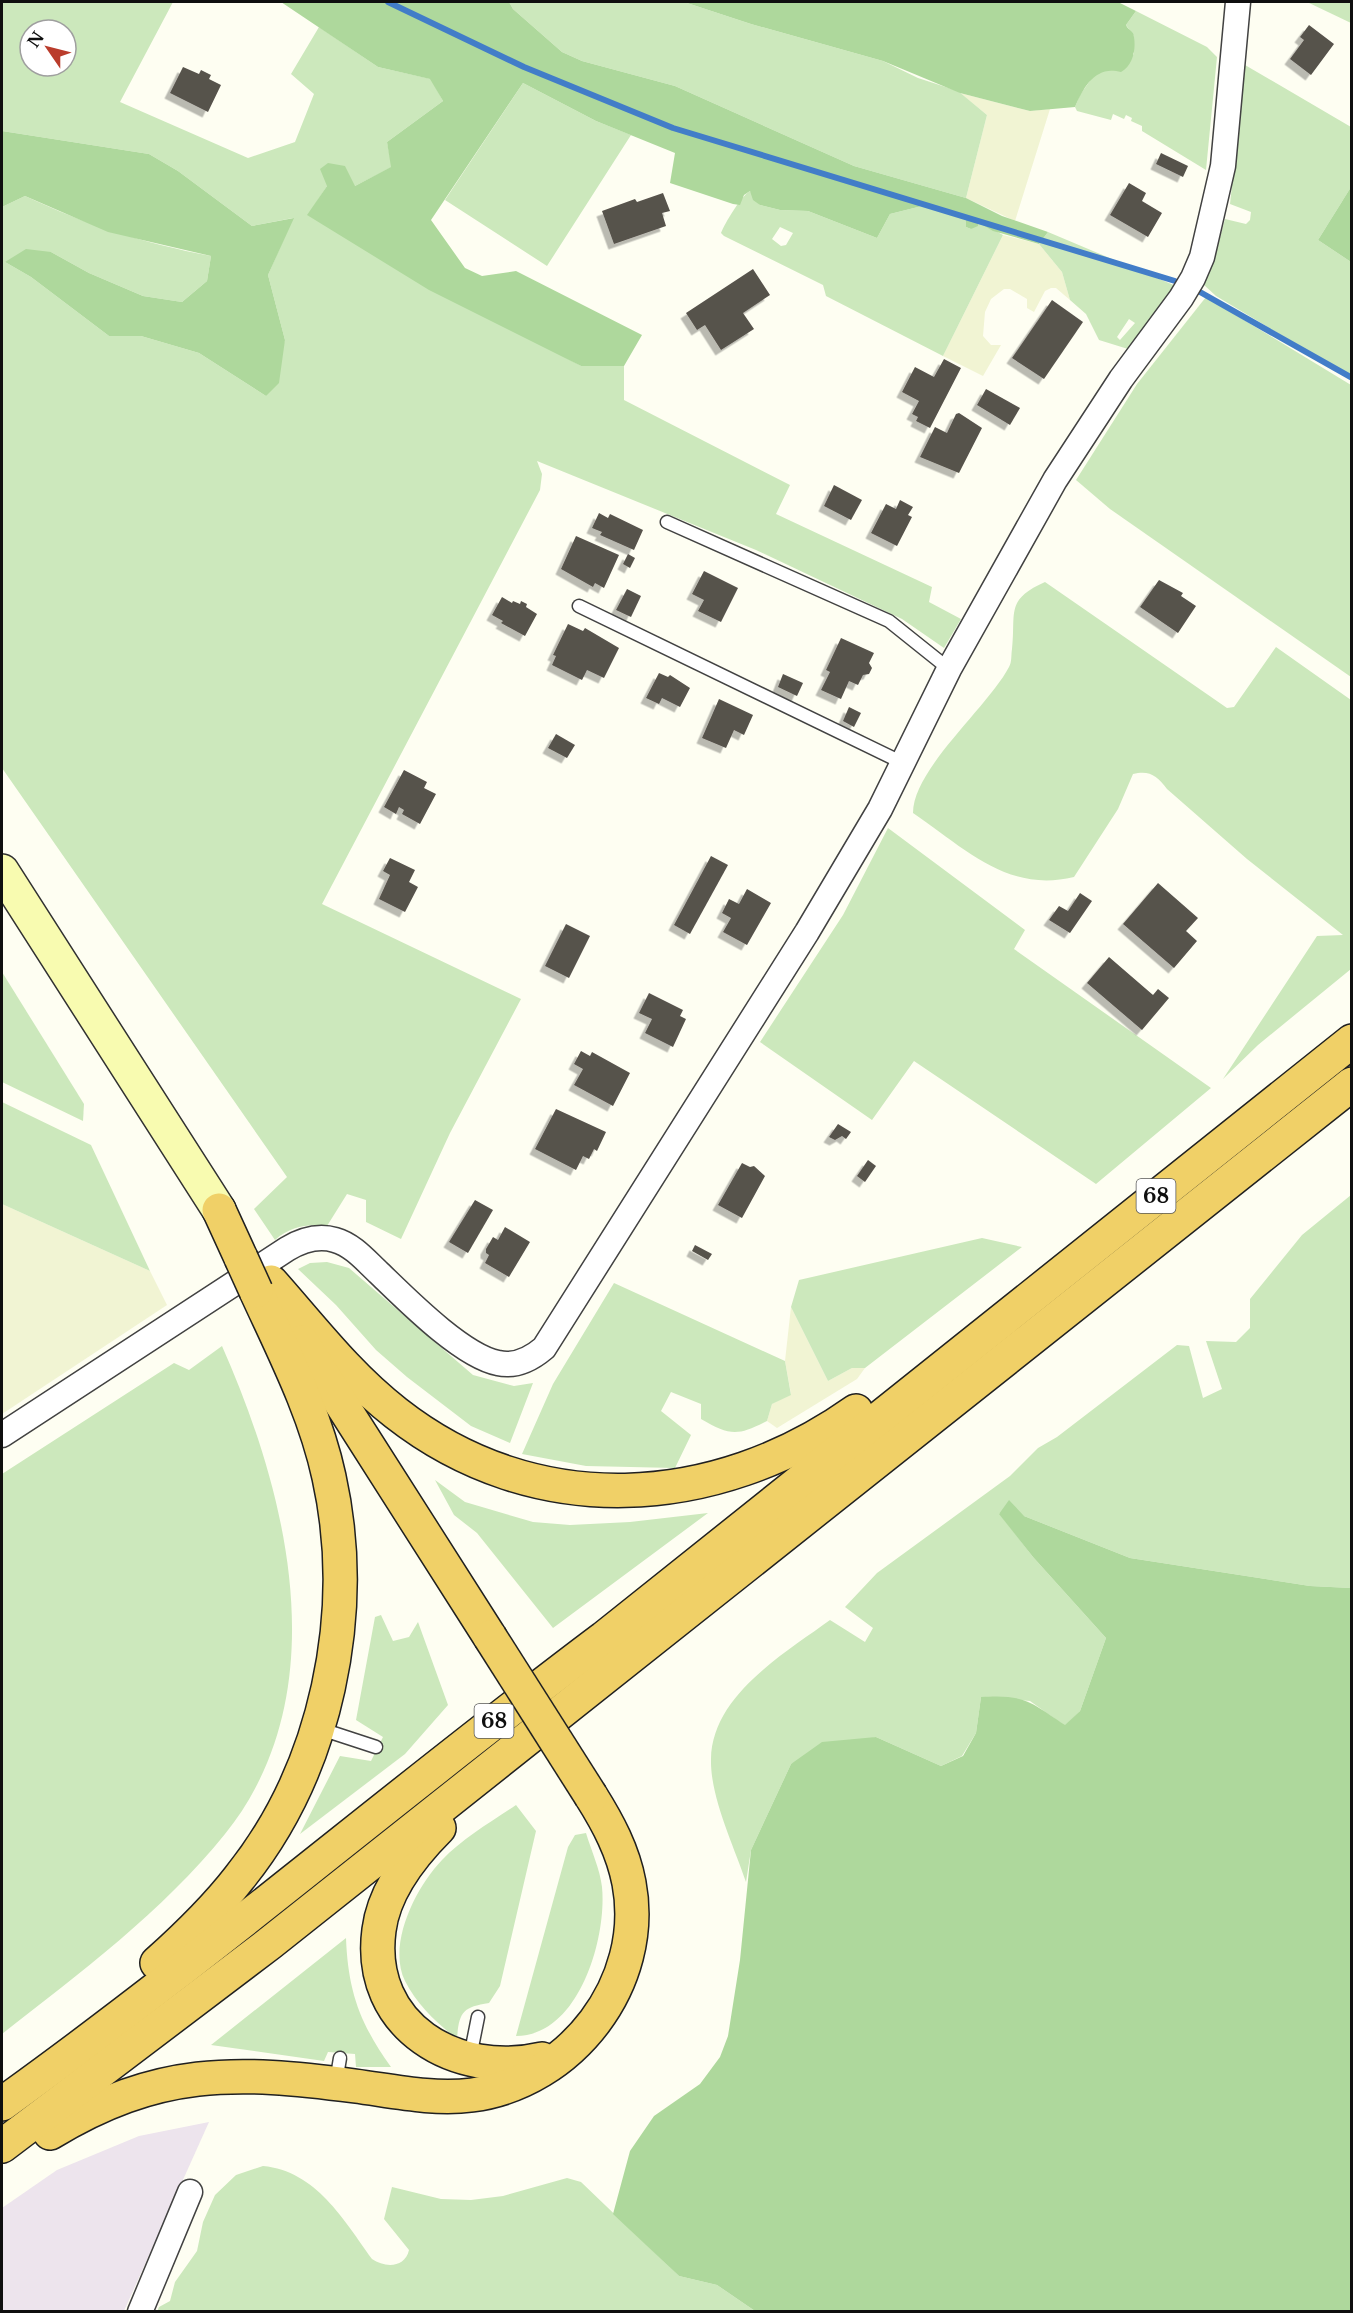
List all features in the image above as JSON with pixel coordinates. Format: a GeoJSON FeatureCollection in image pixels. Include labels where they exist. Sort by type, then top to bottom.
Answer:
{"type":"FeatureCollection","features":[{"type":"Feature","properties":{"kind":"highway","name":"68"},"geometry":{"type":"LineString","coordinates":[[5,2102],[246,1918],[510,1708],[604,1638],[1352,1041]]}},
{"type":"Feature","properties":{"kind":"highway","name":"68"},"geometry":{"type":"LineString","coordinates":[[2,2146],[270,1943],[1352,1084]]}},
{"type":"Feature","properties":{"kind":"highway"},"geometry":{"type":"LineString","coordinates":[[2,2166],[72,2119],[99,2105],[150,2086],[226,2075],[276,2076],[338,2071],[424,2095],[472,2095],[518,2083],[558,2060],[576,2044],[598,2018],[624,1968],[632,1904],[625,1866],[606,1821],[490,1636],[244,1257],[219,1210]]}},
{"type":"Feature","properties":{"kind":"highway"},"geometry":{"type":"LineString","coordinates":[[264,1286],[361,1383],[418,1429],[447,1447],[509,1474],[551,1484],[596,1490],[651,1490],[685,1486],[750,1468],[806,1443],[832,1428],[925,1357],[976,1339]]}},
{"type":"Feature","properties":{"kind":"highway"},"geometry":{"type":"LineString","coordinates":[[5,2102],[62,2039],[156,1964],[204,1918],[240,1877],[284,1808],[317,1728],[338,1634],[341,1573],[335,1510],[324,1456],[264,1286]]}},
{"type":"Feature","properties":{"kind":"highway"},"geometry":{"type":"LineString","coordinates":[[531,1736],[497,1781],[445,1823],[415,1855],[389,1896],[379,1929],[379,1964],[390,1998],[399,2013],[424,2039],[439,2049],[469,2061],[490,2065],[525,2063],[543,2059],[576,2044]]}},
{"type":"Feature","properties":{"kind":"main road"},"geometry":{"type":"LineString","coordinates":[[2,871],[219,1210]]}},
{"type":"Feature","properties":{"kind":"street"},"geometry":{"type":"LineString","coordinates":[[2,1435],[287,1249],[311,1239],[335,1240],[356,1252],[403,1296],[479,1357],[509,1364],[536,1354],[550,1340],[807,932],[880,809],[950,669],[1055,480],[1120,379],[1181,298],[1193,278],[1202,256],[1222,166],[1238,2]]}},
{"type":"Feature","properties":{"kind":"street"},"geometry":{"type":"LineString","coordinates":[[140,2312],[190,2192]]}},
{"type":"Feature","properties":{"kind":"lane"},"geometry":{"type":"LineString","coordinates":[[667,522],[889,621],[950,669]]}},
{"type":"Feature","properties":{"kind":"lane"},"geometry":{"type":"LineString","coordinates":[[579,606],[903,763]]}},
{"type":"Feature","properties":{"kind":"lane"},"geometry":{"type":"LineString","coordinates":[[317,1728],[376,1747]]}},
{"type":"Feature","properties":{"kind":"lane"},"geometry":{"type":"LineString","coordinates":[[469,2061],[478,2017]]}},
{"type":"Feature","properties":{"kind":"shaded area"},"geometry":{"type":"Polygon","coordinates":[[[209,2122],[124,2311],[2,2312],[2,2208],[57,2170],[139,2136],[209,2122]]]}},
{"type":"Feature","properties":{"kind":"green space"},"geometry":{"type":"Polygon","coordinates":[[[2,2],[173,2],[120,102],[248,158],[295,142],[314,94],[291,74],[319,27],[378,67],[431,79],[443,101],[387,142],[392,167],[355,186],[327,186],[308,215],[581,366],[624,366],[624,400],[790,485],[776,514],[932,587],[929,602],[961,619],[944,648],[902,619],[756,550],[537,461],[542,474],[540,490],[322,904],[521,999],[450,1133],[401,1239],[366,1222],[366,1200],[347,1194],[327,1226],[300,1227],[275,1240],[254,1209],[287,1177],[2,768],[2,207],[25,196],[116,232],[211,256],[207,281],[182,302],[143,296],[89,273],[51,252],[5,262],[31,277],[109,336],[141,336],[199,353],[266,396],[285,340],[268,275],[293,218],[252,226],[178,171],[149,154],[2,131],[2,2]]]}},
{"type":"Feature","properties":{"kind":"green space"},"geometry":{"type":"Polygon","coordinates":[[[281,2],[509,2],[513,9],[562,52],[582,61],[675,86],[854,166],[966,198],[1002,216],[1048,232],[1039,244],[993,231],[978,222],[978,226],[971,229],[966,227],[966,219],[969,217],[930,204],[890,214],[877,238],[808,211],[780,210],[760,205],[753,200],[750,191],[744,195],[740,205],[733,204],[670,183],[675,153],[596,121],[523,83],[431,220],[465,268],[482,276],[516,271],[642,335],[624,366],[581,366],[429,290],[307,215],[327,186],[320,169],[328,163],[345,166],[355,186],[391,167],[387,142],[443,101],[430,79],[378,67],[281,2]]]}},
{"type":"Feature","properties":{"kind":"green space"},"geometry":{"type":"Polygon","coordinates":[[[509,2],[684,2],[751,24],[883,61],[918,78],[958,91],[987,115],[966,198],[854,166],[675,86],[582,61],[562,52],[513,9],[509,2]]]}},
{"type":"Feature","properties":{"kind":"green space"},"geometry":{"type":"Polygon","coordinates":[[[684,2],[1118,2],[1136,11],[1126,25],[1134,35],[1133,57],[1121,72],[1105,72],[1092,79],[1082,92],[1075,107],[1030,111],[960,93],[883,61],[751,24],[684,2]]]}},
{"type":"Feature","properties":{"kind":"green space"},"geometry":{"type":"Polygon","coordinates":[[[1307,2],[1351,2],[1351,23],[1307,2]]]}},
{"type":"Feature","properties":{"kind":"green space"},"geometry":{"type":"Polygon","coordinates":[[[1136,11],[1207,47],[1217,57],[1206,170],[1142,131],[1142,126],[1131,121],[1132,118],[1126,115],[1124,119],[1113,114],[1111,120],[1077,111],[1075,107],[1080,95],[1094,75],[1100,71],[1114,70],[1134,54],[1134,36],[1126,25],[1136,11]]]}},
{"type":"Feature","properties":{"kind":"green space"},"geometry":{"type":"Polygon","coordinates":[[[1245,65],[1351,127],[1351,187],[1318,240],[1351,262],[1351,377],[1216,296],[1203,284],[1215,256],[1225,219],[1246,224],[1250,220],[1251,212],[1230,204],[1245,65]]]}},
{"type":"Feature","properties":{"kind":"green space"},"geometry":{"type":"Polygon","coordinates":[[[523,83],[596,121],[631,135],[547,266],[445,200],[523,83]]]}},
{"type":"Feature","properties":{"kind":"green space"},"geometry":{"type":"Polygon","coordinates":[[[960,93],[1030,111],[1050,109],[1015,221],[966,198],[987,115],[960,93]]]}},
{"type":"Feature","properties":{"kind":"green space"},"geometry":{"type":"Polygon","coordinates":[[[2,131],[149,154],[178,171],[252,226],[294,218],[268,275],[285,340],[279,383],[266,396],[199,353],[141,336],[109,336],[31,277],[5,262],[26,249],[51,252],[89,273],[143,296],[182,302],[207,281],[211,256],[108,232],[25,196],[2,207],[2,131]]]}},
{"type":"Feature","properties":{"kind":"green space"},"geometry":{"type":"Polygon","coordinates":[[[1351,187],[1351,262],[1318,240],[1351,187]]]}},
{"type":"Feature","properties":{"kind":"green space"},"geometry":{"type":"Polygon","coordinates":[[[750,191],[760,205],[780,210],[808,211],[877,238],[890,214],[930,204],[973,219],[966,227],[971,229],[977,221],[1003,235],[943,356],[826,296],[823,285],[724,236],[721,233],[726,223],[750,191]],[[780,227],[772,239],[781,246],[786,245],[793,233],[780,227]]]}},
{"type":"Feature","properties":{"kind":"green space"},"geometry":{"type":"Polygon","coordinates":[[[1048,232],[1176,286],[1128,349],[1099,340],[1086,314],[1070,300],[1062,272],[1039,244],[1048,232]],[[1129,319],[1117,337],[1120,340],[1135,323],[1129,319]]]}},
{"type":"Feature","properties":{"kind":"green space"},"geometry":{"type":"Polygon","coordinates":[[[1003,235],[1039,244],[1062,272],[1070,300],[1056,288],[1051,288],[1045,291],[1034,312],[1027,308],[1027,299],[1010,289],[1004,289],[991,299],[985,312],[983,336],[991,345],[1001,345],[983,376],[943,356],[1003,235]]]}},
{"type":"Feature","properties":{"kind":"green space"},"geometry":{"type":"Polygon","coordinates":[[[1206,297],[1351,385],[1351,677],[1110,509],[1076,480],[1137,384],[1206,297]]]}},
{"type":"Feature","properties":{"kind":"green space"},"geometry":{"type":"Polygon","coordinates":[[[1045,582],[1227,708],[1234,707],[1276,647],[1351,700],[1351,969],[1258,1045],[1223,1079],[1317,936],[1343,935],[1247,859],[1156,777],[1149,774],[1133,774],[1118,809],[1074,877],[1050,880],[1028,879],[1008,873],[970,853],[913,813],[916,796],[925,777],[999,683],[1011,663],[1014,616],[1018,601],[1045,582]]]}},
{"type":"Feature","properties":{"kind":"green space"},"geometry":{"type":"Polygon","coordinates":[[[888,828],[1025,930],[1014,949],[1211,1088],[1096,1184],[914,1061],[872,1120],[760,1042],[843,915],[888,828]]]}},
{"type":"Feature","properties":{"kind":"green space"},"geometry":{"type":"Polygon","coordinates":[[[2,972],[84,1104],[83,1121],[2,1082],[2,972]]]}},
{"type":"Feature","properties":{"kind":"green space"},"geometry":{"type":"Polygon","coordinates":[[[2,1102],[91,1145],[150,1271],[2,1204],[2,1102]]]}},
{"type":"Feature","properties":{"kind":"green space"},"geometry":{"type":"Polygon","coordinates":[[[1351,1195],[1351,1588],[1310,1586],[1130,1558],[1024,1516],[999,1513],[1033,1557],[1106,1638],[1080,1711],[1065,1726],[1030,1701],[981,1697],[976,1733],[962,1756],[941,1766],[876,1737],[791,1764],[751,1850],[746,1882],[718,1805],[711,1759],[715,1736],[724,1715],[737,1696],[773,1662],[830,1620],[865,1642],[873,1628],[845,1607],[877,1573],[1010,1476],[1038,1448],[1057,1437],[1177,1345],[1189,1346],[1203,1398],[1222,1389],[1206,1341],[1236,1342],[1250,1328],[1250,1299],[1302,1235],[1351,1195]]]}},
{"type":"Feature","properties":{"kind":"green space"},"geometry":{"type":"Polygon","coordinates":[[[2,1204],[150,1271],[167,1305],[2,1414],[2,1204]]]}},
{"type":"Feature","properties":{"kind":"green space"},"geometry":{"type":"Polygon","coordinates":[[[982,1238],[1022,1247],[865,1368],[852,1368],[828,1381],[791,1307],[799,1280],[982,1238]]]}},
{"type":"Feature","properties":{"kind":"green space"},"geometry":{"type":"Polygon","coordinates":[[[327,1262],[349,1268],[473,1375],[514,1386],[533,1383],[510,1443],[471,1426],[407,1377],[376,1350],[336,1305],[298,1269],[310,1263],[327,1262]]]}},
{"type":"Feature","properties":{"kind":"green space"},"geometry":{"type":"Polygon","coordinates":[[[614,1283],[785,1361],[791,1395],[772,1404],[767,1421],[749,1429],[734,1432],[719,1429],[701,1419],[701,1404],[671,1392],[661,1411],[691,1435],[675,1468],[586,1466],[522,1454],[553,1384],[614,1283]]]}},
{"type":"Feature","properties":{"kind":"green space"},"geometry":{"type":"Polygon","coordinates":[[[791,1307],[828,1381],[852,1368],[865,1368],[857,1379],[777,1428],[767,1421],[772,1404],[791,1394],[785,1361],[791,1307]]]}},
{"type":"Feature","properties":{"kind":"green space"},"geometry":{"type":"Polygon","coordinates":[[[222,1346],[246,1404],[266,1465],[282,1529],[291,1593],[291,1657],[281,1719],[260,1779],[225,1834],[201,1862],[175,1890],[119,1940],[2,2034],[2,1474],[174,1363],[189,1370],[222,1346]]]}},
{"type":"Feature","properties":{"kind":"green space"},"geometry":{"type":"Polygon","coordinates":[[[435,1480],[465,1502],[533,1522],[570,1525],[630,1522],[708,1513],[553,1628],[477,1533],[454,1515],[435,1480]]]}},
{"type":"Feature","properties":{"kind":"green space"},"geometry":{"type":"Polygon","coordinates":[[[1009,1500],[1024,1516],[1130,1558],[1310,1586],[1351,1588],[1351,2311],[755,2311],[717,2285],[679,2276],[613,2214],[630,2151],[654,2116],[700,2084],[720,2057],[728,2036],[740,1960],[751,1850],[791,1764],[822,1742],[876,1737],[941,1766],[963,1756],[976,1733],[981,1697],[1018,1698],[1035,1705],[1065,1725],[1080,1711],[1106,1638],[1033,1557],[999,1514],[1009,1500]]]}},
{"type":"Feature","properties":{"kind":"green space"},"geometry":{"type":"Polygon","coordinates":[[[381,1615],[393,1641],[409,1637],[418,1622],[448,1705],[405,1754],[300,1834],[340,1756],[371,1761],[383,1737],[356,1720],[375,1617],[381,1615]]]}},
{"type":"Feature","properties":{"kind":"green space"},"geometry":{"type":"Polygon","coordinates":[[[516,1805],[536,1831],[500,1986],[489,2003],[468,2009],[464,2013],[459,2023],[457,2039],[428,2013],[415,1998],[405,1981],[400,1966],[402,1934],[414,1900],[432,1871],[468,1837],[516,1805]]]}},
{"type":"Feature","properties":{"kind":"green space"},"geometry":{"type":"Polygon","coordinates":[[[586,1833],[602,1887],[600,1932],[594,1957],[572,2002],[557,2020],[538,2032],[516,2036],[568,1847],[575,1835],[586,1833]]]}},
{"type":"Feature","properties":{"kind":"green space"},"geometry":{"type":"Polygon","coordinates":[[[346,1938],[353,1991],[358,2006],[371,2036],[391,2067],[356,2067],[355,2054],[328,2052],[324,2061],[211,2045],[346,1938]]]}},
{"type":"Feature","properties":{"kind":"green space"},"geometry":{"type":"Polygon","coordinates":[[[263,2166],[282,2170],[313,2187],[339,2214],[372,2259],[388,2265],[399,2263],[407,2256],[409,2250],[384,2219],[392,2187],[441,2199],[471,2200],[503,2196],[567,2178],[581,2182],[679,2276],[717,2285],[755,2311],[157,2312],[159,2307],[170,2301],[175,2282],[197,2251],[203,2222],[215,2195],[236,2175],[263,2166]]]}},
{"type":"Feature","properties":{"kind":"building"},"geometry":{"type":"Polygon","coordinates":[[[1309,25],[1334,44],[1311,75],[1290,59],[1304,40],[1300,37],[1309,25]]]}},
{"type":"Feature","properties":{"kind":"building"},"geometry":{"type":"Polygon","coordinates":[[[183,67],[199,74],[201,70],[211,75],[209,79],[221,85],[208,112],[170,93],[183,67]]]}},
{"type":"Feature","properties":{"kind":"building"},"geometry":{"type":"Polygon","coordinates":[[[1161,153],[1188,166],[1183,177],[1156,164],[1161,153]]]}},
{"type":"Feature","properties":{"kind":"building"},"geometry":{"type":"Polygon","coordinates":[[[1129,183],[1146,193],[1142,201],[1162,213],[1148,237],[1110,215],[1129,183]]]}},
{"type":"Feature","properties":{"kind":"building"},"geometry":{"type":"Polygon","coordinates":[[[663,193],[670,211],[662,213],[666,226],[614,244],[602,211],[635,199],[637,202],[663,193]]]}},
{"type":"Feature","properties":{"kind":"building"},"geometry":{"type":"Polygon","coordinates":[[[753,269],[770,295],[743,313],[754,329],[721,350],[705,325],[697,330],[686,313],[753,269]]]}},
{"type":"Feature","properties":{"kind":"building"},"geometry":{"type":"Polygon","coordinates":[[[1052,300],[1083,322],[1044,379],[1012,358],[1052,300]]]}},
{"type":"Feature","properties":{"kind":"building"},"geometry":{"type":"Polygon","coordinates":[[[944,359],[961,368],[930,428],[916,421],[918,417],[912,414],[919,401],[902,392],[915,367],[934,377],[944,359]]]}},
{"type":"Feature","properties":{"kind":"building"},"geometry":{"type":"Polygon","coordinates":[[[986,389],[1020,408],[1010,425],[977,405],[986,389]]]}},
{"type":"Feature","properties":{"kind":"building"},"geometry":{"type":"Polygon","coordinates":[[[959,413],[982,428],[959,473],[920,457],[935,427],[947,433],[956,414],[959,413]]]}},
{"type":"Feature","properties":{"kind":"building"},"geometry":{"type":"Polygon","coordinates":[[[834,485],[862,500],[851,520],[824,506],[834,485]]]}},
{"type":"Feature","properties":{"kind":"building"},"geometry":{"type":"Polygon","coordinates":[[[900,500],[913,507],[908,515],[912,517],[897,546],[871,533],[886,504],[896,509],[900,500]]]}},
{"type":"Feature","properties":{"kind":"building"},"geometry":{"type":"Polygon","coordinates":[[[599,513],[608,518],[610,514],[643,530],[634,550],[600,535],[602,532],[592,528],[599,513]]]}},
{"type":"Feature","properties":{"kind":"building"},"geometry":{"type":"Polygon","coordinates":[[[576,536],[619,555],[604,588],[595,583],[593,587],[561,569],[576,536]]]}},
{"type":"Feature","properties":{"kind":"building"},"geometry":{"type":"Polygon","coordinates":[[[628,554],[635,558],[630,568],[623,564],[628,554]]]}},
{"type":"Feature","properties":{"kind":"building"},"geometry":{"type":"Polygon","coordinates":[[[704,571],[738,588],[721,622],[698,611],[704,600],[692,594],[704,571]]]}},
{"type":"Feature","properties":{"kind":"building"},"geometry":{"type":"Polygon","coordinates":[[[1159,580],[1183,593],[1181,596],[1196,606],[1178,633],[1140,607],[1159,580]]]}},
{"type":"Feature","properties":{"kind":"building"},"geometry":{"type":"Polygon","coordinates":[[[627,589],[641,596],[631,617],[616,610],[627,589]]]}},
{"type":"Feature","properties":{"kind":"building"},"geometry":{"type":"Polygon","coordinates":[[[502,597],[512,603],[513,601],[520,604],[521,601],[537,614],[525,636],[501,623],[503,621],[492,615],[502,597]]]}},
{"type":"Feature","properties":{"kind":"building"},"geometry":{"type":"Polygon","coordinates":[[[568,624],[583,631],[585,628],[619,648],[604,678],[587,670],[582,680],[552,665],[556,656],[553,655],[568,624]]]}},
{"type":"Feature","properties":{"kind":"building"},"geometry":{"type":"Polygon","coordinates":[[[841,638],[874,653],[869,663],[872,668],[869,674],[863,675],[858,685],[849,681],[841,699],[821,690],[830,672],[826,670],[841,638]]]}},
{"type":"Feature","properties":{"kind":"building"},"geometry":{"type":"Polygon","coordinates":[[[659,673],[668,677],[670,675],[690,688],[680,707],[662,698],[659,704],[646,698],[659,673]]]}},
{"type":"Feature","properties":{"kind":"building"},"geometry":{"type":"Polygon","coordinates":[[[783,674],[803,683],[797,696],[778,687],[783,674]]]}},
{"type":"Feature","properties":{"kind":"building"},"geometry":{"type":"Polygon","coordinates":[[[719,699],[753,715],[744,735],[734,730],[726,748],[702,738],[719,699]]]}},
{"type":"Feature","properties":{"kind":"building"},"geometry":{"type":"Polygon","coordinates":[[[849,707],[861,713],[854,727],[843,721],[849,707]]]}},
{"type":"Feature","properties":{"kind":"building"},"geometry":{"type":"Polygon","coordinates":[[[556,734],[575,745],[567,758],[548,748],[556,734]]]}},
{"type":"Feature","properties":{"kind":"building"},"geometry":{"type":"Polygon","coordinates":[[[404,770],[427,782],[424,788],[436,794],[420,824],[402,814],[404,810],[399,807],[396,814],[384,807],[404,770]]]}},
{"type":"Feature","properties":{"kind":"building"},"geometry":{"type":"Polygon","coordinates":[[[711,856],[728,865],[690,934],[674,925],[711,856]]]}},
{"type":"Feature","properties":{"kind":"building"},"geometry":{"type":"Polygon","coordinates":[[[390,858],[415,870],[409,882],[418,887],[405,912],[379,899],[390,875],[383,871],[390,858]]]}},
{"type":"Feature","properties":{"kind":"building"},"geometry":{"type":"Polygon","coordinates":[[[1158,883],[1198,918],[1186,931],[1197,941],[1174,968],[1123,924],[1158,883]]]}},
{"type":"Feature","properties":{"kind":"building"},"geometry":{"type":"Polygon","coordinates":[[[747,889],[771,903],[747,945],[723,932],[731,918],[722,913],[729,899],[739,904],[747,889]]]}},
{"type":"Feature","properties":{"kind":"building"},"geometry":{"type":"Polygon","coordinates":[[[1080,893],[1092,901],[1070,933],[1049,920],[1059,906],[1068,911],[1080,893]]]}},
{"type":"Feature","properties":{"kind":"building"},"geometry":{"type":"Polygon","coordinates":[[[566,924],[590,936],[569,978],[545,966],[566,924]]]}},
{"type":"Feature","properties":{"kind":"building"},"geometry":{"type":"Polygon","coordinates":[[[1109,957],[1153,995],[1158,989],[1169,998],[1142,1030],[1087,983],[1109,957]]]}},
{"type":"Feature","properties":{"kind":"building"},"geometry":{"type":"Polygon","coordinates":[[[649,993],[683,1010],[680,1016],[686,1019],[673,1047],[645,1033],[652,1019],[639,1013],[649,993]]]}},
{"type":"Feature","properties":{"kind":"building"},"geometry":{"type":"Polygon","coordinates":[[[581,1051],[590,1056],[592,1052],[630,1073],[613,1106],[574,1085],[583,1069],[574,1064],[581,1051]]]}},
{"type":"Feature","properties":{"kind":"building"},"geometry":{"type":"Polygon","coordinates":[[[556,1109],[606,1132],[597,1151],[594,1149],[589,1159],[583,1156],[576,1170],[535,1149],[556,1109]]]}},
{"type":"Feature","properties":{"kind":"building"},"geometry":{"type":"Polygon","coordinates":[[[838,1124],[851,1132],[846,1139],[842,1136],[835,1140],[829,1137],[838,1124]]]}},
{"type":"Feature","properties":{"kind":"building"},"geometry":{"type":"Polygon","coordinates":[[[868,1160],[876,1166],[865,1182],[857,1176],[868,1160]]]}},
{"type":"Feature","properties":{"kind":"building"},"geometry":{"type":"Polygon","coordinates":[[[742,1163],[750,1167],[754,1166],[765,1176],[742,1218],[718,1205],[742,1163]]]}},
{"type":"Feature","properties":{"kind":"building"},"geometry":{"type":"Polygon","coordinates":[[[475,1200],[493,1210],[468,1253],[449,1242],[475,1200]]]}},
{"type":"Feature","properties":{"kind":"building"},"geometry":{"type":"Polygon","coordinates":[[[505,1227],[530,1242],[509,1277],[485,1263],[489,1255],[486,1249],[493,1237],[498,1240],[505,1227]]]}},
{"type":"Feature","properties":{"kind":"building"},"geometry":{"type":"Polygon","coordinates":[[[695,1245],[712,1254],[708,1260],[692,1251],[695,1245]]]}},
{"type":"Feature","properties":{"kind":"waterway"},"geometry":{"type":"LineString","coordinates":[[388,2],[524,67],[673,128],[1175,281]]}},
{"type":"Feature","properties":{"kind":"waterway"},"geometry":{"type":"LineString","coordinates":[[1200,292],[1352,378]]}}]}
